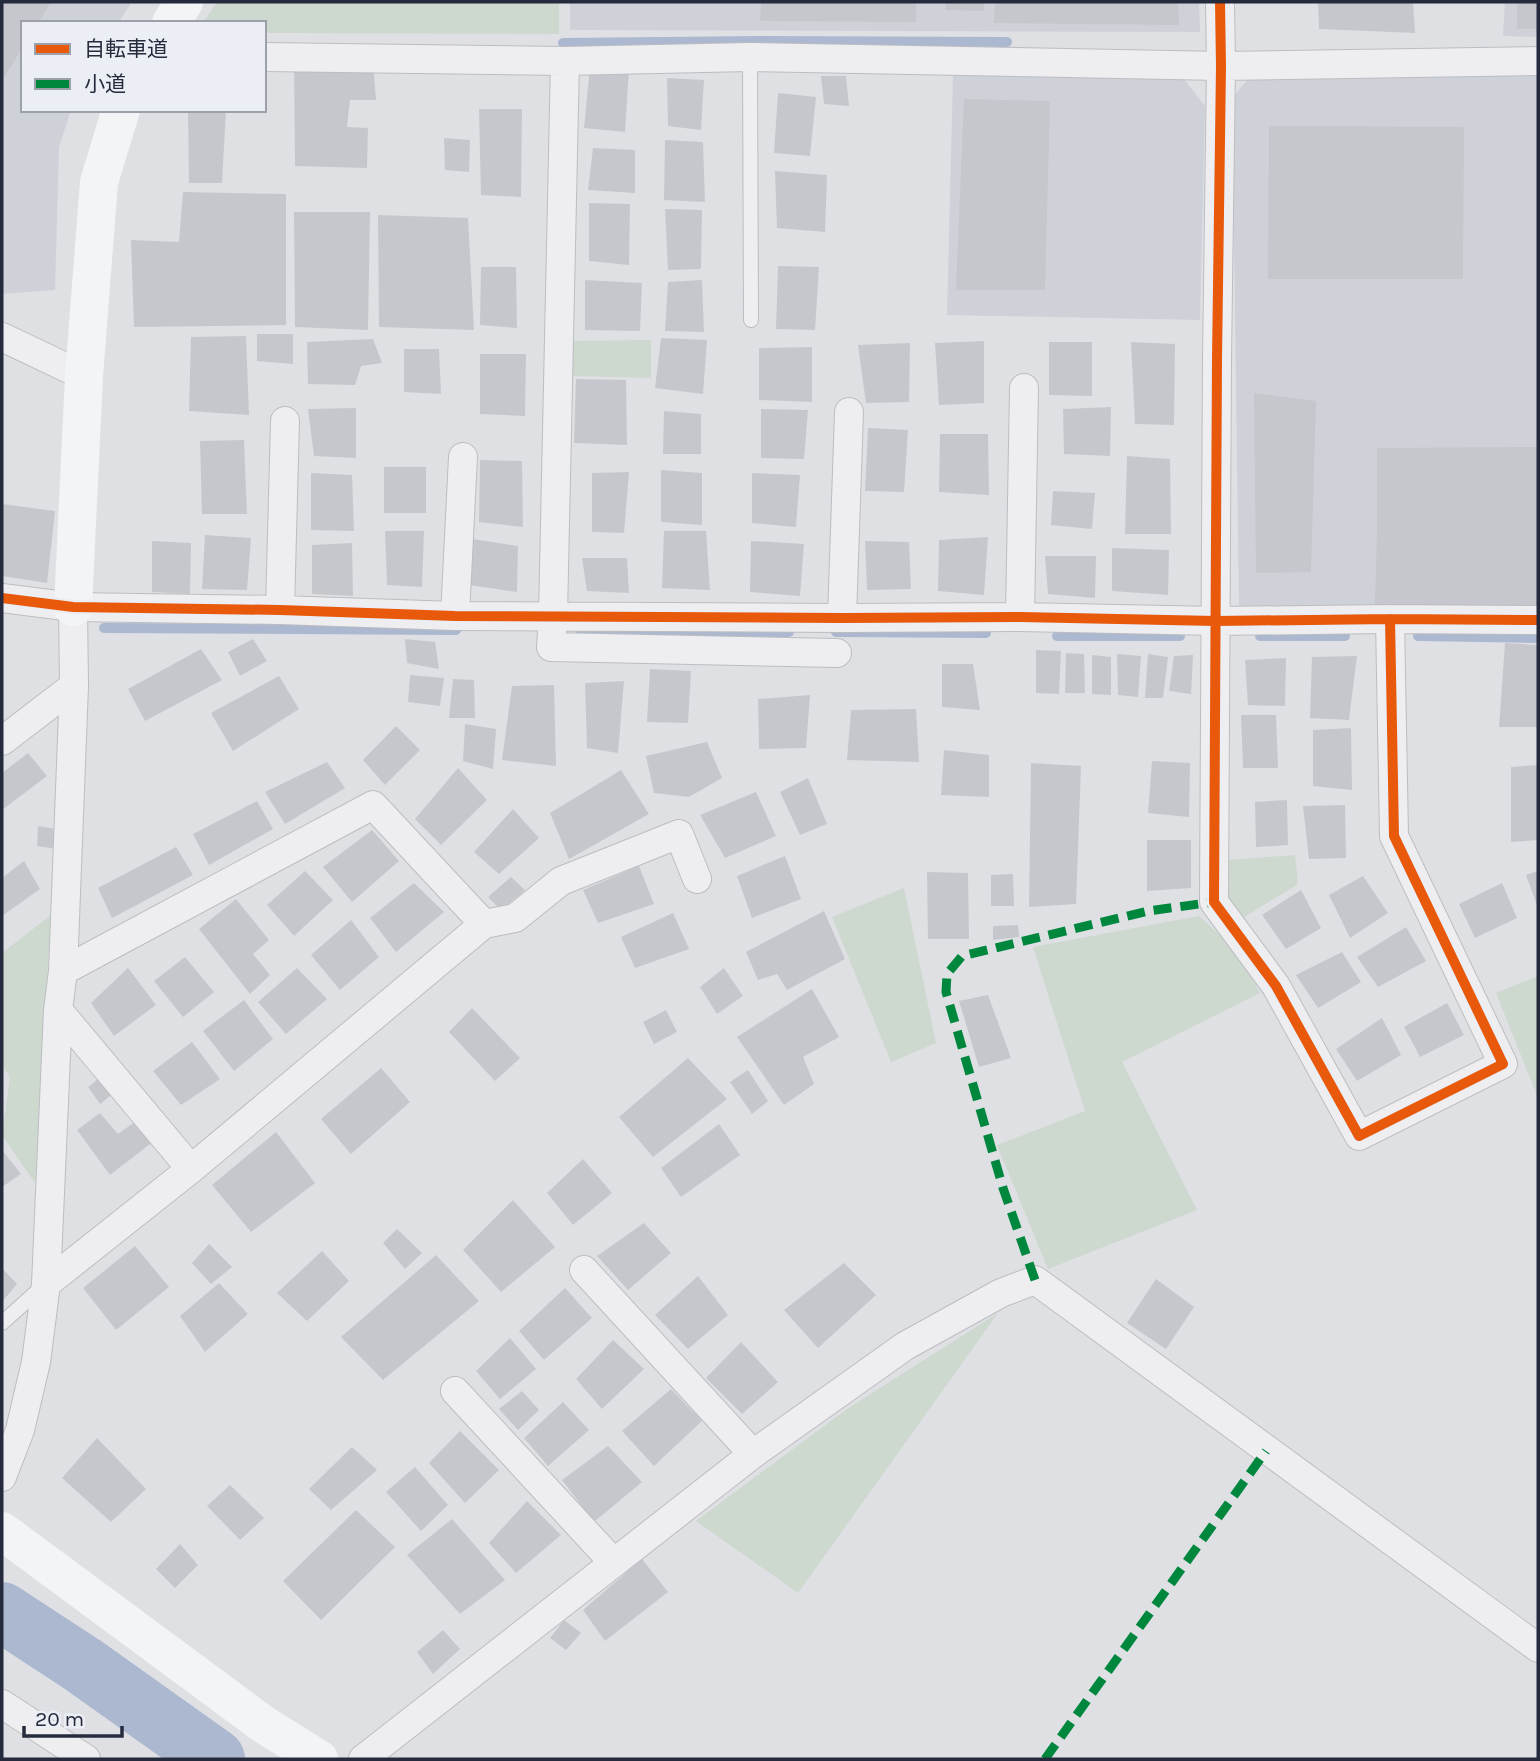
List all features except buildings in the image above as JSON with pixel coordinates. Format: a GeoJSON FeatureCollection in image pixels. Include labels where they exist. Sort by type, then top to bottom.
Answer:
{"type":"FeatureCollection","features":[{"type":"Feature","properties":{"kind":"street"},"geometry":{"type":"LineString","coordinates":[[172,21],[184,2]]}},
{"type":"Feature","properties":{"kind":"street"},"geometry":{"type":"LineString","coordinates":[[1220,2],[1222,66],[1214,902],[1276,986],[1359,1136],[1503,1064],[1394,836],[1390,619]]}},
{"type":"Feature","properties":{"kind":"street"},"geometry":{"type":"LineString","coordinates":[[266,57],[565,61],[750,57],[1222,66],[1538,61]]}},
{"type":"Feature","properties":{"kind":"street"},"geometry":{"type":"LineString","coordinates":[[565,61],[551,647],[837,653]]}},
{"type":"Feature","properties":{"kind":"street"},"geometry":{"type":"LineString","coordinates":[[2,1477],[27,1403],[36,1362],[46,1284],[75,686],[73,607],[84,376],[99,182],[120,112]]}},
{"type":"Feature","properties":{"kind":"street"},"geometry":{"type":"LineString","coordinates":[[2,337],[84,376]]}},
{"type":"Feature","properties":{"kind":"street"},"geometry":{"type":"LineString","coordinates":[[1020,617],[1024,388]]}},
{"type":"Feature","properties":{"kind":"street"},"geometry":{"type":"LineString","coordinates":[[842,618],[849,412]]}},
{"type":"Feature","properties":{"kind":"street"},"geometry":{"type":"LineString","coordinates":[[280,610],[285,421]]}},
{"type":"Feature","properties":{"kind":"street"},"geometry":{"type":"LineString","coordinates":[[455,616],[463,457]]}},
{"type":"Feature","properties":{"kind":"street"},"geometry":{"type":"LineString","coordinates":[[2,598],[73,607],[455,616],[1020,617],[1216,621],[1538,620]]}},
{"type":"Feature","properties":{"kind":"street"},"geometry":{"type":"LineString","coordinates":[[2,741],[75,686]]}},
{"type":"Feature","properties":{"kind":"street"},"geometry":{"type":"LineString","coordinates":[[63,971],[373,805],[484,924]]}},
{"type":"Feature","properties":{"kind":"street"},"geometry":{"type":"LineString","coordinates":[[46,1284],[191,1169],[484,924],[515,918],[561,881],[679,834],[696,879]]}},
{"type":"Feature","properties":{"kind":"street"},"geometry":{"type":"LineString","coordinates":[[58,1010],[191,1169]]}},
{"type":"Feature","properties":{"kind":"street"},"geometry":{"type":"LineString","coordinates":[[584,1270],[753,1454]]}},
{"type":"Feature","properties":{"kind":"street"},"geometry":{"type":"LineString","coordinates":[[363,1759],[753,1454],[905,1346],[1001,1293],[1035,1280],[1538,1648]]}},
{"type":"Feature","properties":{"kind":"street"},"geometry":{"type":"LineString","coordinates":[[455,1391],[614,1563]]}},
{"type":"Feature","properties":{"kind":"street"},"geometry":{"type":"LineString","coordinates":[[2,1531],[264,1724],[319,1759]]}},
{"type":"Feature","properties":{"kind":"street"},"geometry":{"type":"LineString","coordinates":[[2,1704],[86,1759]]}},
{"type":"Feature","properties":{"kind":"lane"},"geometry":{"type":"LineString","coordinates":[[750,57],[751,320]]}},
{"type":"Feature","properties":{"kind":"lane"},"geometry":{"type":"LineString","coordinates":[[2,1322],[46,1284]]}},
{"type":"Feature","properties":{"kind":"shaded area"},"geometry":{"type":"Polygon","coordinates":[[[2,2],[132,2],[119,21],[21,21],[21,112],[70,112],[59,147],[55,290],[2,294],[2,2]]]}},
{"type":"Feature","properties":{"kind":"shaded area"},"geometry":{"type":"Polygon","coordinates":[[[217,2],[559,2],[559,34],[266,33],[266,21],[204,21],[217,2]]]}},
{"type":"Feature","properties":{"kind":"shaded area"},"geometry":{"type":"Polygon","coordinates":[[[570,2],[1199,2],[1200,32],[570,30],[570,2]]]}},
{"type":"Feature","properties":{"kind":"shaded area"},"geometry":{"type":"Polygon","coordinates":[[[1505,2],[1538,2],[1538,37],[1503,36],[1505,2]]]}},
{"type":"Feature","properties":{"kind":"shaded area"},"geometry":{"type":"Polygon","coordinates":[[[1538,71],[1538,606],[1239,607],[1232,98],[1254,72],[1538,71]]]}},
{"type":"Feature","properties":{"kind":"shaded area"},"geometry":{"type":"Polygon","coordinates":[[[953,74],[1184,79],[1205,106],[1200,320],[947,315],[953,74]]]}},
{"type":"Feature","properties":{"kind":"shaded area"},"geometry":{"type":"Polygon","coordinates":[[[651,340],[651,378],[573,376],[573,341],[651,340]]]}},
{"type":"Feature","properties":{"kind":"shaded area"},"geometry":{"type":"Polygon","coordinates":[[[1295,855],[1298,884],[1241,919],[1227,903],[1227,860],[1295,855]]]}},
{"type":"Feature","properties":{"kind":"shaded area"},"geometry":{"type":"Polygon","coordinates":[[[904,888],[936,1043],[891,1062],[832,917],[904,888]]]}},
{"type":"Feature","properties":{"kind":"shaded area"},"geometry":{"type":"Polygon","coordinates":[[[51,915],[35,1183],[2,1135],[10,1077],[2,1065],[2,953],[51,915]]]}},
{"type":"Feature","properties":{"kind":"shaded area"},"geometry":{"type":"Polygon","coordinates":[[[1199,916],[1236,950],[1260,993],[1122,1062],[1197,1210],[1048,1269],[997,1145],[1085,1111],[1033,947],[1199,916]]]}},
{"type":"Feature","properties":{"kind":"shaded area"},"geometry":{"type":"Polygon","coordinates":[[[1538,976],[1538,1098],[1496,993],[1538,976]]]}},
{"type":"Feature","properties":{"kind":"shaded area"},"geometry":{"type":"Polygon","coordinates":[[[998,1313],[798,1593],[696,1521],[847,1409],[998,1313]]]}},
{"type":"Feature","properties":{"kind":"waterway"},"geometry":{"type":"LineString","coordinates":[[563,43],[1007,42]]}},
{"type":"Feature","properties":{"kind":"waterway"},"geometry":{"type":"LineString","coordinates":[[104,628],[456,630]]}},
{"type":"Feature","properties":{"kind":"waterway"},"geometry":{"type":"LineString","coordinates":[[580,631],[789,632]]}},
{"type":"Feature","properties":{"kind":"waterway"},"geometry":{"type":"LineString","coordinates":[[836,632],[986,633]]}},
{"type":"Feature","properties":{"kind":"waterway"},"geometry":{"type":"LineString","coordinates":[[1057,636],[1180,636]]}},
{"type":"Feature","properties":{"kind":"waterway"},"geometry":{"type":"LineString","coordinates":[[1260,636],[1345,636]]}},
{"type":"Feature","properties":{"kind":"waterway"},"geometry":{"type":"LineString","coordinates":[[1418,636],[1538,638]]}},
{"type":"Feature","properties":{"kind":"waterway"},"geometry":{"type":"LineString","coordinates":[[2,1612],[83,1665],[215,1759]]}},
{"type":"Feature","properties":{"kind":"marked path"},"geometry":{"type":"LineString","coordinates":[[1035,1280],[1003,1188],[946,992],[947,974],[962,956],[1148,911],[1214,902]]}},
{"type":"Feature","properties":{"kind":"marked path"},"geometry":{"type":"LineString","coordinates":[[1045,1759],[1266,1451]]}},
{"type":"Feature","properties":{"kind":"cycle path"},"geometry":{"type":"LineString","coordinates":[[1220,2],[1214,902],[1276,986],[1359,1136],[1503,1064],[1394,836],[1390,619]]}},
{"type":"Feature","properties":{"kind":"cycle path"},"geometry":{"type":"LineString","coordinates":[[2,598],[73,607],[455,616],[1020,617],[1216,621],[1538,620]]}}]}
